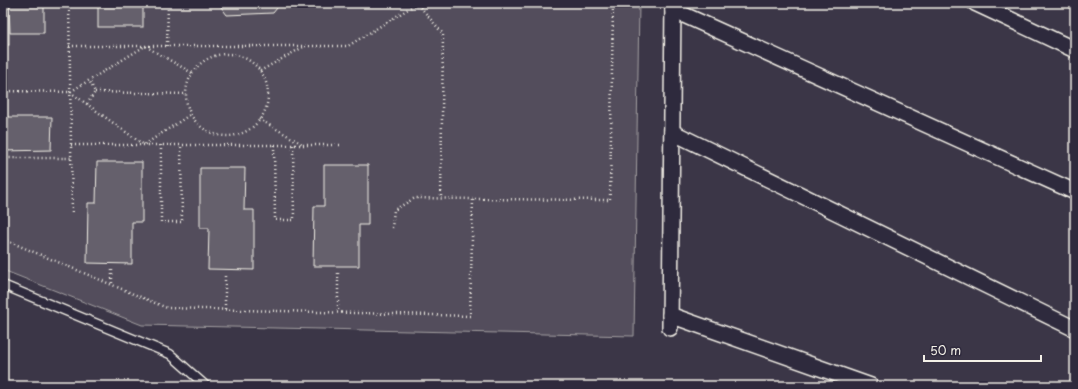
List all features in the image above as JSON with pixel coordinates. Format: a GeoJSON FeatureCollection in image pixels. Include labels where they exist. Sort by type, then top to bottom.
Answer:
{"type":"FeatureCollection","features":[{"type":"Feature","properties":{"kind":"street"},"geometry":{"type":"LineString","coordinates":[[975,3],[1075,50]]}},
{"type":"Feature","properties":{"kind":"street"},"geometry":{"type":"LineString","coordinates":[[871,386],[670,322],[673,6],[1075,192]]}},
{"type":"Feature","properties":{"kind":"street"},"geometry":{"type":"LineString","coordinates":[[672,132],[1075,329]]}},
{"type":"Feature","properties":{"kind":"lane"},"geometry":{"type":"LineString","coordinates":[[3,285],[170,354],[206,386]]}},
{"type":"Feature","properties":{"kind":"path"},"geometry":{"type":"LineString","coordinates":[[70,3],[70,144],[72,215]]}},
{"type":"Feature","properties":{"kind":"path"},"geometry":{"type":"LineString","coordinates":[[168,3],[168,46]]}},
{"type":"Feature","properties":{"kind":"path"},"geometry":{"type":"LineString","coordinates":[[70,46],[348,46],[418,3],[444,34],[441,198]]}},
{"type":"Feature","properties":{"kind":"path"},"geometry":{"type":"LineString","coordinates":[[392,228],[394,210],[415,198],[610,200],[613,3]]}},
{"type":"Feature","properties":{"kind":"path"},"geometry":{"type":"LineString","coordinates":[[145,46],[192,73]]}},
{"type":"Feature","properties":{"kind":"path"},"geometry":{"type":"LineString","coordinates":[[3,91],[70,92],[145,46]]}},
{"type":"Feature","properties":{"kind":"path"},"geometry":{"type":"LineString","coordinates":[[260,71],[306,46]]}},
{"type":"Feature","properties":{"kind":"path"},"geometry":{"type":"LineString","coordinates":[[228,54],[240,56],[252,62],[260,71],[266,83],[268,96],[265,108],[259,119],[250,128],[239,134],[226,135],[212,133],[200,125],[191,114],[186,101],[187,87],[192,73],[201,63],[214,56],[228,54]]}},
{"type":"Feature","properties":{"kind":"path"},"geometry":{"type":"LineString","coordinates":[[89,80],[95,92]]}},
{"type":"Feature","properties":{"kind":"path"},"geometry":{"type":"LineString","coordinates":[[70,92],[144,145]]}},
{"type":"Feature","properties":{"kind":"path"},"geometry":{"type":"LineString","coordinates":[[87,104],[95,92]]}},
{"type":"Feature","properties":{"kind":"path"},"geometry":{"type":"LineString","coordinates":[[95,92],[186,94]]}},
{"type":"Feature","properties":{"kind":"path"},"geometry":{"type":"LineString","coordinates":[[144,145],[191,114]]}},
{"type":"Feature","properties":{"kind":"path"},"geometry":{"type":"LineString","coordinates":[[259,119],[304,145]]}},
{"type":"Feature","properties":{"kind":"path"},"geometry":{"type":"LineString","coordinates":[[70,144],[340,145]]}},
{"type":"Feature","properties":{"kind":"path"},"geometry":{"type":"LineString","coordinates":[[161,145],[161,222],[182,222],[181,145]]}},
{"type":"Feature","properties":{"kind":"path"},"geometry":{"type":"LineString","coordinates":[[274,145],[275,220],[294,220],[293,145]]}},
{"type":"Feature","properties":{"kind":"path"},"geometry":{"type":"LineString","coordinates":[[3,162],[8,158],[71,158]]}},
{"type":"Feature","properties":{"kind":"path"},"geometry":{"type":"LineString","coordinates":[[3,239],[167,308],[470,316],[473,199]]}},
{"type":"Feature","properties":{"kind":"path"},"geometry":{"type":"LineString","coordinates":[[112,270],[112,285]]}},
{"type":"Feature","properties":{"kind":"path"},"geometry":{"type":"LineString","coordinates":[[338,273],[338,313]]}},
{"type":"Feature","properties":{"kind":"path"},"geometry":{"type":"LineString","coordinates":[[225,276],[225,310]]}},
{"type":"Feature","properties":{"kind":"shaded area"},"geometry":{"type":"Polygon","coordinates":[[[3,3],[639,3],[634,336],[142,325],[3,270],[3,3]]]}},
{"type":"Feature","properties":{"kind":"building"},"geometry":{"type":"Polygon","coordinates":[[[9,3],[44,3],[44,33],[10,33],[9,3]]]}},
{"type":"Feature","properties":{"kind":"building"},"geometry":{"type":"Polygon","coordinates":[[[98,3],[143,3],[143,27],[98,27],[98,3]]]}},
{"type":"Feature","properties":{"kind":"building"},"geometry":{"type":"Polygon","coordinates":[[[218,3],[281,3],[273,13],[227,15],[218,3]]]}},
{"type":"Feature","properties":{"kind":"building"},"geometry":{"type":"Polygon","coordinates":[[[344,3],[372,3],[372,5],[344,5],[344,3]]]}},
{"type":"Feature","properties":{"kind":"building"},"geometry":{"type":"Polygon","coordinates":[[[3,9],[9,9],[9,45],[3,45],[3,9]]]}},
{"type":"Feature","properties":{"kind":"building"},"geometry":{"type":"Polygon","coordinates":[[[3,117],[52,117],[51,150],[3,151],[3,117]]]}},
{"type":"Feature","properties":{"kind":"building"},"geometry":{"type":"Polygon","coordinates":[[[97,162],[142,162],[142,222],[132,222],[132,264],[87,263],[88,203],[96,203],[97,162]]]}},
{"type":"Feature","properties":{"kind":"building"},"geometry":{"type":"Polygon","coordinates":[[[324,165],[368,165],[368,225],[359,225],[359,266],[313,266],[314,206],[324,206],[324,165]]]}},
{"type":"Feature","properties":{"kind":"building"},"geometry":{"type":"Polygon","coordinates":[[[200,168],[245,168],[244,210],[254,210],[254,270],[208,269],[209,228],[200,228],[200,168]]]}}]}
